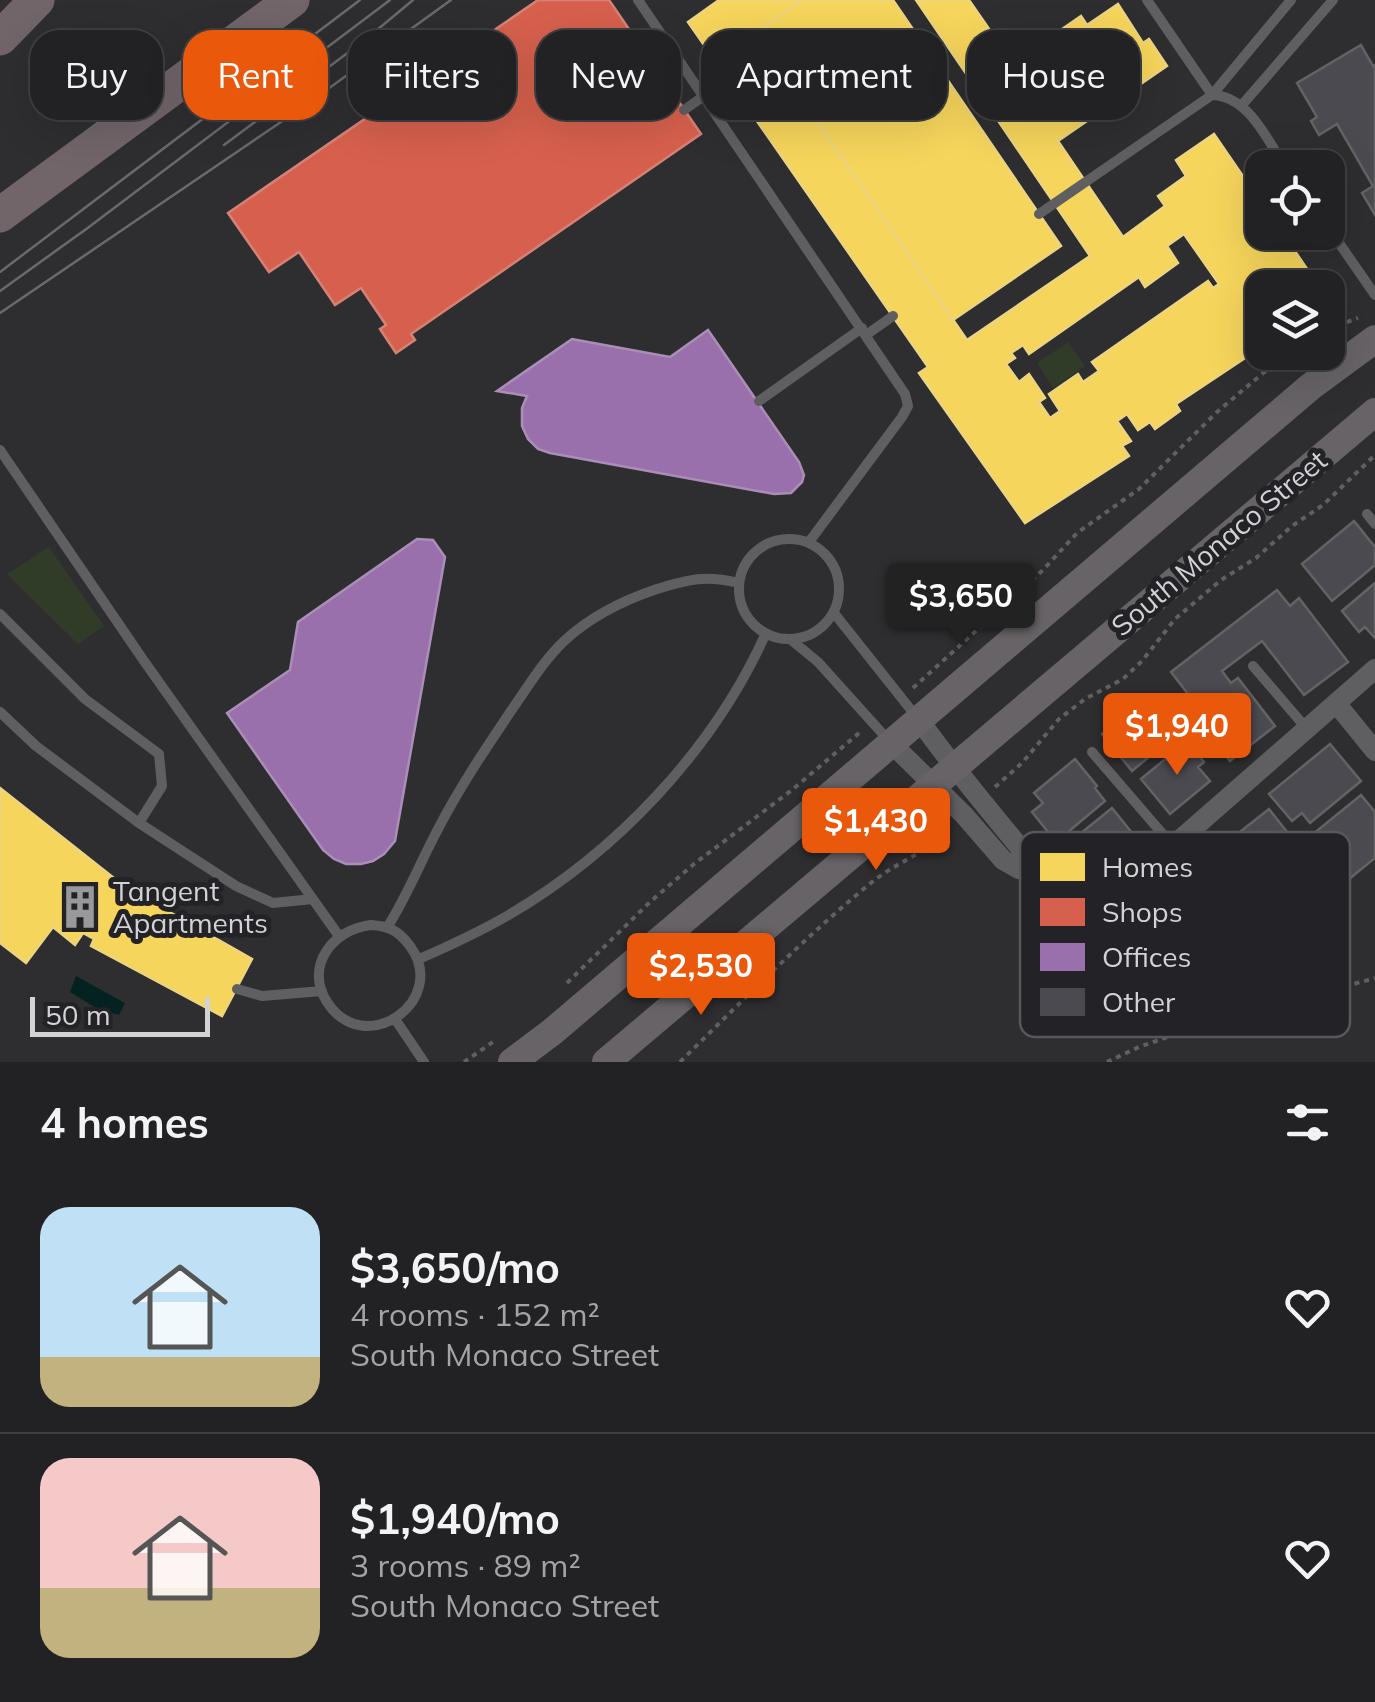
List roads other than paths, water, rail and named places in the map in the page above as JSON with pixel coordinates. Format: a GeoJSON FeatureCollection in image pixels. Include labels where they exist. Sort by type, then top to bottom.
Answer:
{"type":"FeatureCollection","features":[{"type":"Feature","properties":{"kind":"highway"},"geometry":{"type":"LineString","coordinates":[[0,38],[36,0]]}},
{"type":"Feature","properties":{"kind":"highway"},"geometry":{"type":"LineString","coordinates":[[0,215],[292,0]]}},
{"type":"Feature","properties":{"kind":"main road"},"geometry":{"type":"LineString","coordinates":[[512,1062],[920,721],[1310,387],[1371,326]]}},
{"type":"Feature","properties":{"kind":"main road","name":"South Monaco Street"},"geometry":{"type":"LineString","coordinates":[[606,1062],[1375,412]]}},
{"type":"Feature","properties":{"kind":"street"},"geometry":{"type":"LineString","coordinates":[[1188,832],[1375,669]]}},
{"type":"Feature","properties":{"kind":"street"},"geometry":{"type":"LineString","coordinates":[[1336,703],[1375,751]]}},
{"type":"Feature","properties":{"kind":"street"},"geometry":{"type":"LineString","coordinates":[[920,721],[945,778]]}},
{"type":"Feature","properties":{"kind":"street"},"geometry":{"type":"LineString","coordinates":[[892,744],[945,778],[972,808],[1003,860],[1020,869]]}},
{"type":"Feature","properties":{"kind":"lane"},"geometry":{"type":"LineString","coordinates":[[638,0],[659,30]]}},
{"type":"Feature","properties":{"kind":"lane"},"geometry":{"type":"LineString","coordinates":[[1147,0],[1212,95],[1242,105],[1273,150]]}},
{"type":"Feature","properties":{"kind":"lane"},"geometry":{"type":"LineString","coordinates":[[1039,214],[1212,95],[1291,0]]}},
{"type":"Feature","properties":{"kind":"lane"},"geometry":{"type":"LineString","coordinates":[[1242,105],[1333,0]]}},
{"type":"Feature","properties":{"kind":"lane"},"geometry":{"type":"LineString","coordinates":[[681,62],[701,92]]}},
{"type":"Feature","properties":{"kind":"lane"},"geometry":{"type":"LineString","coordinates":[[684,110],[701,98]]}},
{"type":"Feature","properties":{"kind":"lane"},"geometry":{"type":"LineString","coordinates":[[720,120],[896,378],[908,406],[808,542]]}},
{"type":"Feature","properties":{"kind":"lane"},"geometry":{"type":"LineString","coordinates":[[1344,250],[1375,295]]}},
{"type":"Feature","properties":{"kind":"lane"},"geometry":{"type":"LineString","coordinates":[[759,402],[864,331],[893,316]]}},
{"type":"Feature","properties":{"kind":"lane"},"geometry":{"type":"LineString","coordinates":[[0,450],[339,936]]}},
{"type":"Feature","properties":{"kind":"lane"},"geometry":{"type":"LineString","coordinates":[[788,538],[808,542],[834,567],[839,584],[834,613],[819,629],[803,637],[790,639],[766,633],[750,621],[742,606],[739,582],[745,565],[766,544],[788,538]]}},
{"type":"Feature","properties":{"kind":"lane"},"geometry":{"type":"LineString","coordinates":[[388,926],[474,766],[541,667],[563,642],[586,623],[641,594],[694,579],[714,577],[739,582]]}},
{"type":"Feature","properties":{"kind":"lane"},"geometry":{"type":"LineString","coordinates":[[834,613],[920,721]]}},
{"type":"Feature","properties":{"kind":"lane"},"geometry":{"type":"LineString","coordinates":[[0,614],[85,699],[160,754],[162,786],[138,823]]}},
{"type":"Feature","properties":{"kind":"lane"},"geometry":{"type":"LineString","coordinates":[[418,960],[508,915],[602,848],[686,760],[750,667],[766,633]]}},
{"type":"Feature","properties":{"kind":"lane"},"geometry":{"type":"LineString","coordinates":[[790,639],[818,662],[892,744]]}},
{"type":"Feature","properties":{"kind":"lane"},"geometry":{"type":"LineString","coordinates":[[1253,666],[1307,728]]}},
{"type":"Feature","properties":{"kind":"lane"},"geometry":{"type":"LineString","coordinates":[[0,712],[36,746],[138,823],[236,886],[272,903],[314,899]]}},
{"type":"Feature","properties":{"kind":"lane"},"geometry":{"type":"LineString","coordinates":[[1092,752],[1160,832]]}},
{"type":"Feature","properties":{"kind":"lane"},"geometry":{"type":"LineString","coordinates":[[360,926],[388,926],[408,943],[418,960],[418,990],[407,1010],[395,1019],[368,1026],[350,1022],[337,1014],[322,992],[320,970],[324,954],[339,936],[360,926]]}},
{"type":"Feature","properties":{"kind":"lane"},"geometry":{"type":"LineString","coordinates":[[236,988],[262,996],[322,992]]}},
{"type":"Feature","properties":{"kind":"lane"},"geometry":{"type":"LineString","coordinates":[[395,1019],[424,1062]]}},
{"type":"Feature","properties":{"kind":"water"},"geometry":{"type":"Polygon","coordinates":[[[76,976],[125,1003],[119,1015],[96,1008],[70,992],[76,976]]]}},
{"type":"Feature","properties":{"kind":"tram line"},"geometry":{"type":"LineString","coordinates":[[0,272],[360,0]]}},
{"type":"Feature","properties":{"kind":"tram line"},"geometry":{"type":"LineString","coordinates":[[81,233],[390,0]]}},
{"type":"Feature","properties":{"kind":"tram line"},"geometry":{"type":"LineString","coordinates":[[224,145],[413,0]]}},
{"type":"Feature","properties":{"kind":"tram line"},"geometry":{"type":"LineString","coordinates":[[0,313],[303,107],[451,0]]}},
{"type":"Feature","properties":{"kind":"tram line"},"geometry":{"type":"LineString","coordinates":[[0,291],[89,227]]}},
{"type":"Feature","properties":{"kind":"place","name":"Tangent Apartments"},"geometry":{"type":"Point","coordinates":[80,907]}}]}
